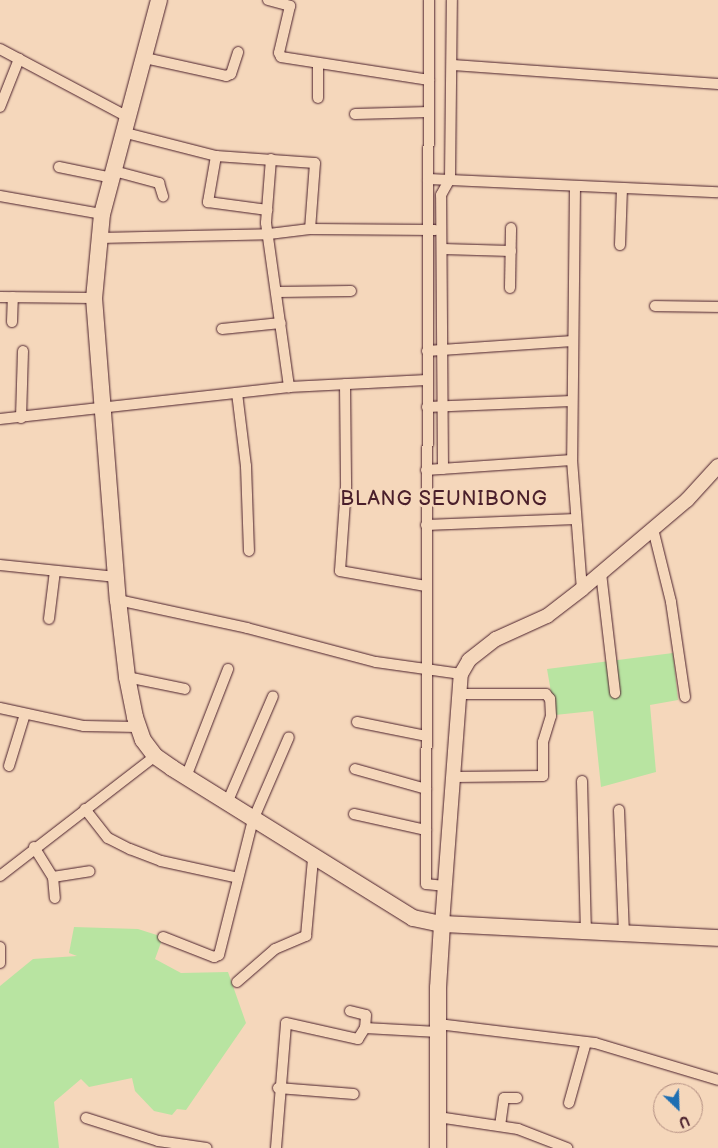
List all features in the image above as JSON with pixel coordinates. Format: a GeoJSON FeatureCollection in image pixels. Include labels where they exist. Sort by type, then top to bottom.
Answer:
{"type":"FeatureCollection","features":[{"type":"Feature","properties":{"kind":"highway"},"geometry":{"type":"LineString","coordinates":[[159,0],[146,58],[102,214],[94,298],[101,410],[127,677],[138,727],[155,756],[313,859],[412,918],[445,903],[586,931],[718,938]]}},
{"type":"Feature","properties":{"kind":"highway"},"geometry":{"type":"LineString","coordinates":[[438,1148],[438,1028],[445,903]]}},
{"type":"Feature","properties":{"kind":"main road"},"geometry":{"type":"LineString","coordinates":[[445,903],[461,674],[480,649],[547,616],[601,573],[686,500],[718,468]]}},
{"type":"Feature","properties":{"kind":"street"},"geometry":{"type":"LineString","coordinates":[[268,0],[290,3],[279,55],[318,64],[429,80]]}},
{"type":"Feature","properties":{"kind":"street"},"geometry":{"type":"LineString","coordinates":[[430,0],[425,671],[426,884],[445,903]]}},
{"type":"Feature","properties":{"kind":"street"},"geometry":{"type":"LineString","coordinates":[[443,469],[442,195],[450,179],[453,65],[452,0]]}},
{"type":"Feature","properties":{"kind":"street"},"geometry":{"type":"LineString","coordinates":[[0,49],[128,125],[216,156],[271,159],[317,166],[310,229]]}},
{"type":"Feature","properties":{"kind":"street"},"geometry":{"type":"LineString","coordinates":[[146,58],[226,76],[231,74],[238,52]]}},
{"type":"Feature","properties":{"kind":"street"},"geometry":{"type":"LineString","coordinates":[[0,107],[19,59]]}},
{"type":"Feature","properties":{"kind":"street"},"geometry":{"type":"LineString","coordinates":[[318,64],[318,98]]}},
{"type":"Feature","properties":{"kind":"street"},"geometry":{"type":"LineString","coordinates":[[453,65],[718,84]]}},
{"type":"Feature","properties":{"kind":"street"},"geometry":{"type":"LineString","coordinates":[[355,114],[428,112]]}},
{"type":"Feature","properties":{"kind":"street"},"geometry":{"type":"LineString","coordinates":[[216,156],[208,202],[267,210]]}},
{"type":"Feature","properties":{"kind":"street"},"geometry":{"type":"LineString","coordinates":[[271,159],[267,210],[289,387]]}},
{"type":"Feature","properties":{"kind":"street"},"geometry":{"type":"LineString","coordinates":[[59,166],[158,183],[163,196]]}},
{"type":"Feature","properties":{"kind":"street"},"geometry":{"type":"LineString","coordinates":[[428,179],[718,192]]}},
{"type":"Feature","properties":{"kind":"street"},"geometry":{"type":"LineString","coordinates":[[575,186],[572,460],[582,588]]}},
{"type":"Feature","properties":{"kind":"street"},"geometry":{"type":"LineString","coordinates":[[620,245],[622,189]]}},
{"type":"Feature","properties":{"kind":"street"},"geometry":{"type":"LineString","coordinates":[[0,196],[102,214]]}},
{"type":"Feature","properties":{"kind":"street"},"geometry":{"type":"LineString","coordinates":[[510,288],[511,228]]}},
{"type":"Feature","properties":{"kind":"street"},"geometry":{"type":"LineString","coordinates":[[99,238],[269,234],[310,229],[442,230]]}},
{"type":"Feature","properties":{"kind":"street"},"geometry":{"type":"LineString","coordinates":[[443,250],[510,251]]}},
{"type":"Feature","properties":{"kind":"street"},"geometry":{"type":"LineString","coordinates":[[277,292],[351,291]]}},
{"type":"Feature","properties":{"kind":"street"},"geometry":{"type":"LineString","coordinates":[[0,296],[94,298]]}},
{"type":"Feature","properties":{"kind":"street"},"geometry":{"type":"LineString","coordinates":[[12,322],[13,296]]}},
{"type":"Feature","properties":{"kind":"street"},"geometry":{"type":"LineString","coordinates":[[655,306],[718,308]]}},
{"type":"Feature","properties":{"kind":"street"},"geometry":{"type":"LineString","coordinates":[[222,329],[281,323]]}},
{"type":"Feature","properties":{"kind":"street"},"geometry":{"type":"LineString","coordinates":[[427,351],[573,341]]}},
{"type":"Feature","properties":{"kind":"street"},"geometry":{"type":"LineString","coordinates":[[21,418],[22,351]]}},
{"type":"Feature","properties":{"kind":"street"},"geometry":{"type":"LineString","coordinates":[[0,419],[101,410],[289,387],[427,380]]}},
{"type":"Feature","properties":{"kind":"street"},"geometry":{"type":"LineString","coordinates":[[346,384],[346,487],[340,570],[426,586]]}},
{"type":"Feature","properties":{"kind":"street"},"geometry":{"type":"LineString","coordinates":[[237,393],[246,466],[249,551]]}},
{"type":"Feature","properties":{"kind":"street"},"geometry":{"type":"LineString","coordinates":[[427,407],[572,401]]}},
{"type":"Feature","properties":{"kind":"street"},"geometry":{"type":"LineString","coordinates":[[426,470],[572,460]]}},
{"type":"Feature","properties":{"kind":"street"},"geometry":{"type":"LineString","coordinates":[[426,525],[576,518]]}},
{"type":"Feature","properties":{"kind":"street"},"geometry":{"type":"LineString","coordinates":[[653,529],[671,602],[685,697]]}},
{"type":"Feature","properties":{"kind":"street"},"geometry":{"type":"LineString","coordinates":[[0,565],[116,577]]}},
{"type":"Feature","properties":{"kind":"street"},"geometry":{"type":"LineString","coordinates":[[49,619],[55,571]]}},
{"type":"Feature","properties":{"kind":"street"},"geometry":{"type":"LineString","coordinates":[[601,573],[615,694]]}},
{"type":"Feature","properties":{"kind":"street"},"geometry":{"type":"LineString","coordinates":[[118,600],[376,662],[425,671],[461,674]]}},
{"type":"Feature","properties":{"kind":"street"},"geometry":{"type":"LineString","coordinates":[[186,777],[228,669]]}},
{"type":"Feature","properties":{"kind":"street"},"geometry":{"type":"LineString","coordinates":[[127,677],[185,689]]}},
{"type":"Feature","properties":{"kind":"street"},"geometry":{"type":"LineString","coordinates":[[454,777],[543,776],[542,742],[551,716],[550,699],[546,694],[460,694]]}},
{"type":"Feature","properties":{"kind":"street"},"geometry":{"type":"LineString","coordinates":[[228,803],[273,696]]}},
{"type":"Feature","properties":{"kind":"street"},"geometry":{"type":"LineString","coordinates":[[0,708],[84,726],[138,727]]}},
{"type":"Feature","properties":{"kind":"street"},"geometry":{"type":"LineString","coordinates":[[9,766],[25,714]]}},
{"type":"Feature","properties":{"kind":"street"},"geometry":{"type":"LineString","coordinates":[[357,722],[426,736]]}},
{"type":"Feature","properties":{"kind":"street"},"geometry":{"type":"LineString","coordinates":[[163,937],[218,956],[253,820],[289,737]]}},
{"type":"Feature","properties":{"kind":"street"},"geometry":{"type":"LineString","coordinates":[[0,876],[34,847],[155,756]]}},
{"type":"Feature","properties":{"kind":"street"},"geometry":{"type":"LineString","coordinates":[[355,769],[426,789]]}},
{"type":"Feature","properties":{"kind":"street"},"geometry":{"type":"LineString","coordinates":[[582,781],[586,931]]}},
{"type":"Feature","properties":{"kind":"street"},"geometry":{"type":"LineString","coordinates":[[85,809],[108,838],[130,849],[161,861],[238,878]]}},
{"type":"Feature","properties":{"kind":"street"},"geometry":{"type":"LineString","coordinates":[[619,810],[624,933]]}},
{"type":"Feature","properties":{"kind":"street"},"geometry":{"type":"LineString","coordinates":[[354,814],[426,830]]}},
{"type":"Feature","properties":{"kind":"street"},"geometry":{"type":"LineString","coordinates":[[34,847],[53,877],[55,898]]}},
{"type":"Feature","properties":{"kind":"street"},"geometry":{"type":"LineString","coordinates":[[237,982],[280,945],[306,936],[313,859]]}},
{"type":"Feature","properties":{"kind":"street"},"geometry":{"type":"LineString","coordinates":[[53,877],[90,871]]}},
{"type":"Feature","properties":{"kind":"street"},"geometry":{"type":"LineString","coordinates":[[0,947],[0,963]]}},
{"type":"Feature","properties":{"kind":"street"},"geometry":{"type":"LineString","coordinates":[[276,1148],[278,1088],[286,1023],[358,1039],[365,1028],[366,1015],[350,1011]]}},
{"type":"Feature","properties":{"kind":"street"},"geometry":{"type":"LineString","coordinates":[[365,1028],[438,1028],[586,1042],[718,1080]]}},
{"type":"Feature","properties":{"kind":"street"},"geometry":{"type":"LineString","coordinates":[[569,1103],[586,1042]]}},
{"type":"Feature","properties":{"kind":"street"},"geometry":{"type":"LineString","coordinates":[[278,1088],[354,1094]]}},
{"type":"Feature","properties":{"kind":"street"},"geometry":{"type":"LineString","coordinates":[[500,1126],[504,1098],[517,1098]]}},
{"type":"Feature","properties":{"kind":"street"},"geometry":{"type":"LineString","coordinates":[[438,1116],[518,1129],[567,1148]]}},
{"type":"Feature","properties":{"kind":"street"},"geometry":{"type":"LineString","coordinates":[[86,1118],[158,1141],[207,1148]]}},
{"type":"Feature","properties":{"kind":"green space"},"geometry":{"type":"Polygon","coordinates":[[[673,653],[678,700],[650,705],[656,772],[601,787],[593,711],[555,715],[547,669],[673,653]]]}},
{"type":"Feature","properties":{"kind":"green space"},"geometry":{"type":"Polygon","coordinates":[[[74,927],[138,929],[163,937],[155,959],[181,973],[228,972],[246,1023],[186,1110],[177,1109],[172,1115],[154,1111],[135,1091],[132,1078],[89,1087],[81,1079],[54,1102],[59,1148],[0,1148],[0,986],[33,959],[77,956],[69,953],[74,927]]]}},
{"type":"Feature","properties":{"kind":"district","name":"BLANG SEUNIBONG"},"geometry":{"type":"Point","coordinates":[444,499]}}]}
